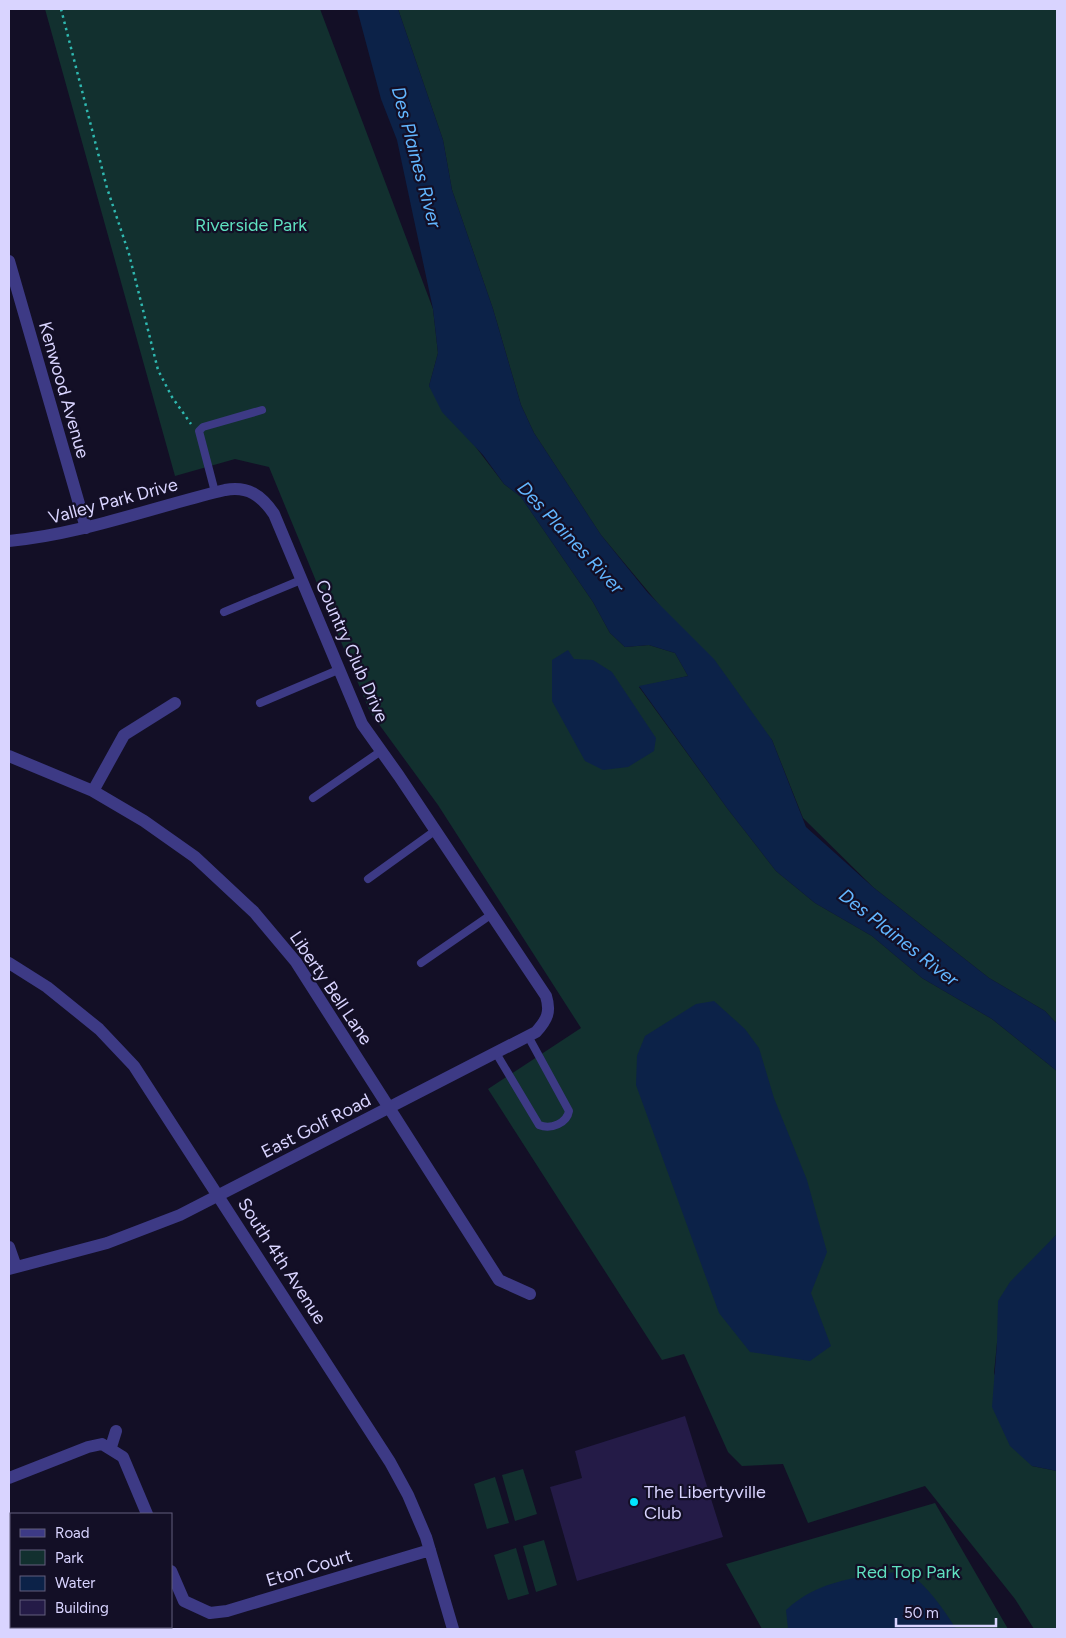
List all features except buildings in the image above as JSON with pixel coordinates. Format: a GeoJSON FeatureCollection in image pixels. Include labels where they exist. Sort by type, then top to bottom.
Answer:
{"type":"FeatureCollection","features":[{"type":"Feature","properties":{"kind":"street","name":"Kenwood Avenue"},"geometry":{"type":"LineString","coordinates":[[9,261],[86,528]]}},
{"type":"Feature","properties":{"kind":"street","name":"Country Club Drive"},"geometry":{"type":"LineString","coordinates":[[220,491],[235,488],[250,491],[264,499],[274,514],[362,724],[382,750],[512,944]]}},
{"type":"Feature","properties":{"kind":"street","name":"Valley Park Drive"},"geometry":{"type":"LineString","coordinates":[[9,541],[42,538],[86,528],[220,491]]}},
{"type":"Feature","properties":{"kind":"street"},"geometry":{"type":"LineString","coordinates":[[93,791],[124,735],[175,702]]}},
{"type":"Feature","properties":{"kind":"street","name":"Liberty Bell Lane"},"geometry":{"type":"LineString","coordinates":[[9,756],[93,791],[144,821],[195,857],[254,912],[296,962],[499,1280],[530,1294]]}},
{"type":"Feature","properties":{"kind":"street","name":"East Golf Road"},"geometry":{"type":"LineString","coordinates":[[12,1268],[106,1243],[180,1215],[528,1036],[544,1023],[549,1006],[546,996],[512,944]]}},
{"type":"Feature","properties":{"kind":"street","name":"South 4th Avenue"},"geometry":{"type":"LineString","coordinates":[[9,963],[47,986],[99,1029],[134,1066],[390,1462],[408,1495],[430,1550],[453,1629]]}},
{"type":"Feature","properties":{"kind":"street"},"geometry":{"type":"LineString","coordinates":[[9,1247],[12,1268]]}},
{"type":"Feature","properties":{"kind":"street"},"geometry":{"type":"LineString","coordinates":[[111,1447],[116,1431]]}},
{"type":"Feature","properties":{"kind":"street"},"geometry":{"type":"LineString","coordinates":[[9,1478],[88,1446],[102,1444],[111,1447],[123,1456],[147,1513]]}},
{"type":"Feature","properties":{"kind":"street","name":"Eton Court"},"geometry":{"type":"LineString","coordinates":[[172,1573],[184,1601],[198,1609],[210,1612],[227,1611],[430,1550]]}},
{"type":"Feature","properties":{"kind":"lane"},"geometry":{"type":"LineString","coordinates":[[220,491],[198,431],[203,427],[262,410]]}},
{"type":"Feature","properties":{"kind":"lane"},"geometry":{"type":"LineString","coordinates":[[224,612],[301,580]]}},
{"type":"Feature","properties":{"kind":"lane"},"geometry":{"type":"LineString","coordinates":[[260,703],[338,670]]}},
{"type":"Feature","properties":{"kind":"lane"},"geometry":{"type":"LineString","coordinates":[[313,798],[382,750]]}},
{"type":"Feature","properties":{"kind":"lane"},"geometry":{"type":"LineString","coordinates":[[368,879],[436,830]]}},
{"type":"Feature","properties":{"kind":"lane"},"geometry":{"type":"LineString","coordinates":[[421,963],[492,914]]}},
{"type":"Feature","properties":{"kind":"lane"},"geometry":{"type":"LineString","coordinates":[[496,1052],[539,1125],[549,1127],[560,1123],[566,1119],[569,1111],[528,1036]]}},
{"type":"Feature","properties":{"kind":"path"},"geometry":{"type":"LineString","coordinates":[[61,9],[107,188],[129,254],[158,370],[172,397],[198,431]]}},
{"type":"Feature","properties":{"kind":"green space","name":"Riverside Park"},"geometry":{"type":"Polygon","coordinates":[[[45,9],[320,9],[433,309],[438,353],[429,386],[504,484],[521,497],[593,602],[610,633],[625,647],[649,645],[675,653],[688,676],[639,687],[727,808],[776,871],[815,903],[872,936],[922,978],[992,1019],[1057,1071],[1057,1234],[1039,1255],[997,1343],[994,1373],[1032,1466],[1057,1471],[1057,1629],[1034,1629],[1015,1599],[925,1486],[808,1523],[783,1464],[742,1466],[728,1452],[684,1354],[662,1360],[488,1089],[581,1028],[438,805],[370,712],[269,467],[235,459],[175,476],[45,9]]]}},
{"type":"Feature","properties":{"kind":"green space"},"geometry":{"type":"Polygon","coordinates":[[[398,9],[1057,9],[1057,1024],[1045,1011],[989,978],[874,888],[803,818],[772,740],[601,535],[534,433],[521,405],[493,309],[452,190],[443,140],[398,9]]]}},
{"type":"Feature","properties":{"kind":"green space"},"geometry":{"type":"Polygon","coordinates":[[[523,1469],[537,1514],[515,1521],[502,1475],[523,1469]]]}},
{"type":"Feature","properties":{"kind":"green space"},"geometry":{"type":"Polygon","coordinates":[[[495,1477],[509,1523],[487,1529],[474,1484],[495,1477]]]}},
{"type":"Feature","properties":{"kind":"green space","name":"Red Top Park"},"geometry":{"type":"Polygon","coordinates":[[[935,1503],[1008,1629],[762,1629],[726,1564],[935,1503]]]}},
{"type":"Feature","properties":{"kind":"green space"},"geometry":{"type":"Polygon","coordinates":[[[544,1540],[557,1585],[536,1592],[523,1546],[544,1540]]]}},
{"type":"Feature","properties":{"kind":"green space"},"geometry":{"type":"Polygon","coordinates":[[[516,1548],[529,1594],[508,1600],[494,1555],[516,1548]]]}},
{"type":"Feature","properties":{"kind":"water","name":"Des Plaines River"},"geometry":{"type":"Polygon","coordinates":[[[357,9],[398,9],[443,140],[452,190],[493,309],[521,405],[534,433],[601,535],[648,593],[714,659],[772,740],[806,827],[874,888],[989,978],[1045,1011],[1057,1024],[1057,1071],[992,1019],[922,978],[872,936],[815,903],[776,871],[727,808],[639,686],[688,676],[675,653],[649,645],[625,647],[610,633],[593,602],[521,497],[504,484],[483,455],[442,412],[429,386],[438,353],[433,309],[397,140],[381,99],[357,9]]]}},
{"type":"Feature","properties":{"kind":"water"},"geometry":{"type":"Polygon","coordinates":[[[568,650],[574,659],[593,660],[612,672],[656,738],[654,751],[628,767],[603,770],[585,761],[552,701],[552,660],[568,650]]]}},
{"type":"Feature","properties":{"kind":"water"},"geometry":{"type":"Polygon","coordinates":[[[714,1001],[745,1029],[759,1048],[774,1098],[807,1180],[827,1252],[811,1293],[831,1346],[810,1361],[750,1352],[719,1313],[636,1085],[637,1056],[645,1036],[696,1004],[714,1001]]]}},
{"type":"Feature","properties":{"kind":"water"},"geometry":{"type":"Polygon","coordinates":[[[1057,1234],[1057,1471],[1032,1466],[1010,1446],[992,1407],[998,1301],[1010,1282],[1057,1234]]]}},
{"type":"Feature","properties":{"kind":"water"},"geometry":{"type":"Polygon","coordinates":[[[906,1571],[928,1590],[956,1629],[788,1629],[786,1610],[799,1600],[827,1585],[858,1577],[906,1571]]]}},
{"type":"Feature","properties":{"kind":"place","name":"The Libertyville Club"},"geometry":{"type":"Point","coordinates":[634,1502]}}]}
